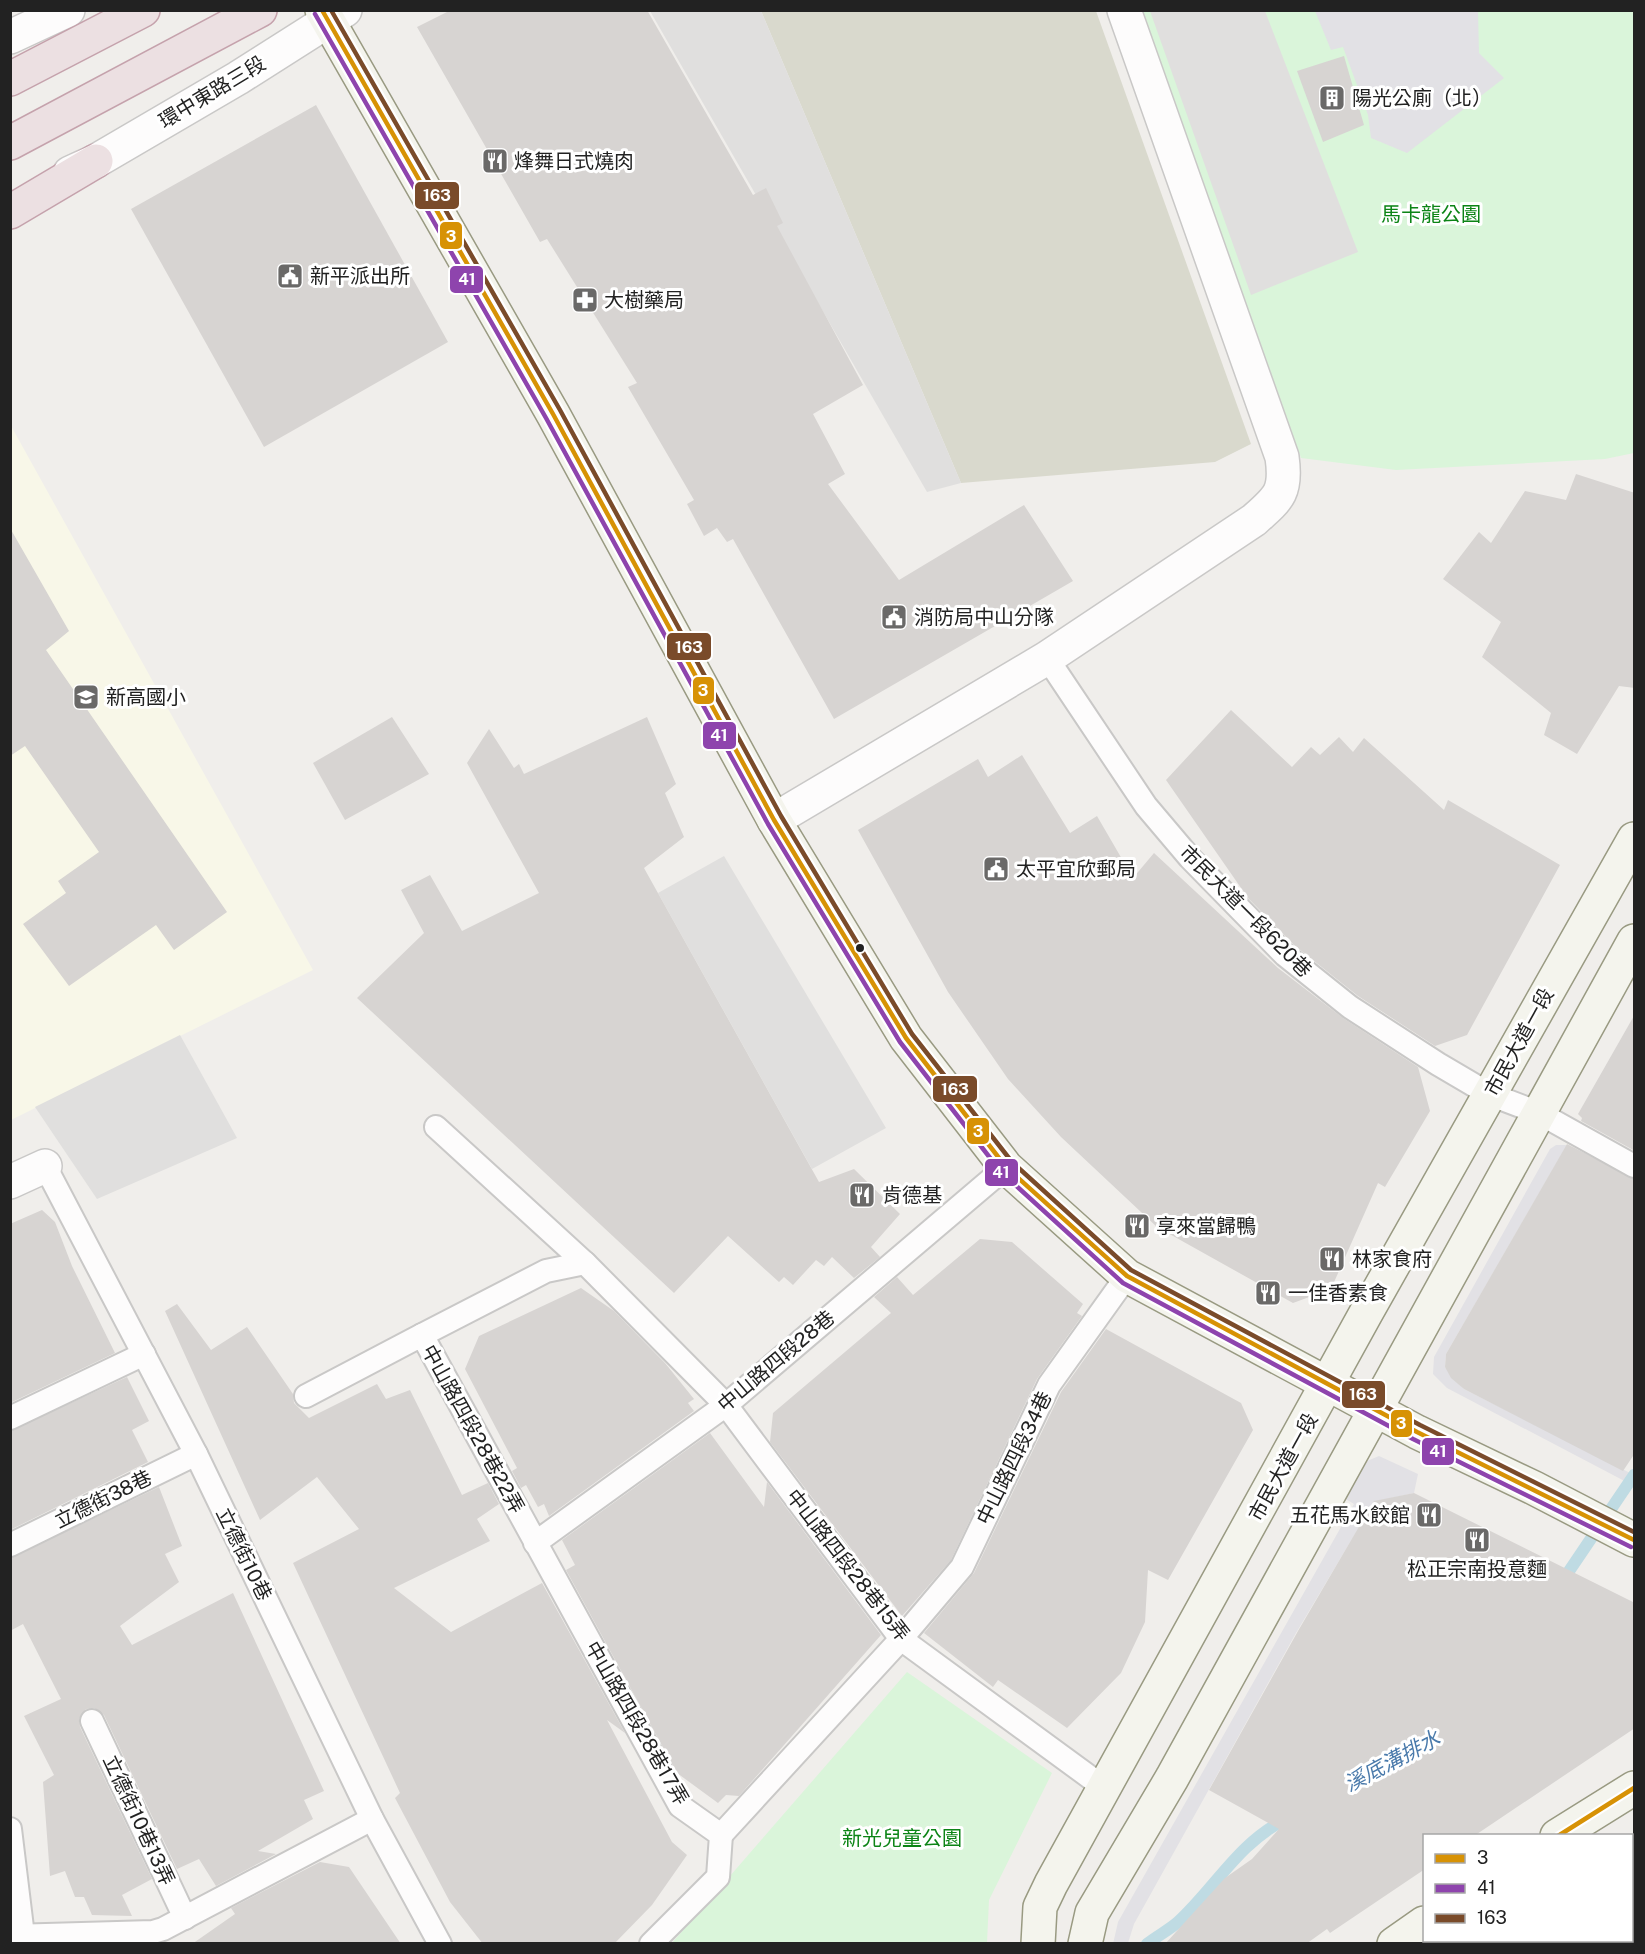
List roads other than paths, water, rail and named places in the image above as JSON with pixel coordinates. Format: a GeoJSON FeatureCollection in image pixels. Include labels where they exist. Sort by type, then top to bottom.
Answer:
{"type":"FeatureCollection","features":[{"type":"Feature","properties":{"kind":"highway"},"geometry":{"type":"LineString","coordinates":[[10,79],[143,10]]}},
{"type":"Feature","properties":{"kind":"highway"},"geometry":{"type":"LineString","coordinates":[[10,143],[260,10]]}},
{"type":"Feature","properties":{"kind":"highway"},"geometry":{"type":"LineString","coordinates":[[10,212],[96,161]]}},
{"type":"Feature","properties":{"kind":"street"},"geometry":{"type":"LineString","coordinates":[[10,38],[68,10]]}},
{"type":"Feature","properties":{"kind":"street"},"geometry":{"type":"LineString","coordinates":[[774,820],[1047,658],[1254,520],[1277,498],[1286,480],[1282,457],[1124,10]]}},
{"type":"Feature","properties":{"kind":"street"},"geometry":{"type":"LineString","coordinates":[[331,14],[553,414],[774,820],[906,1038],[1006,1167],[1127,1276],[1376,1410],[1635,1540]]}},
{"type":"Feature","properties":{"kind":"street","name":"環中東路三段"},"geometry":{"type":"LineString","coordinates":[[10,202],[96,161],[238,78],[331,14]]}},
{"type":"Feature","properties":{"kind":"street","name":"環中東路三段"},"geometry":{"type":"LineString","coordinates":[[10,227],[96,161]]}},
{"type":"Feature","properties":{"kind":"street","name":"市民大道一段"},"geometry":{"type":"LineString","coordinates":[[1038,1944],[1040,1907],[1489,1094],[1635,839]]}},
{"type":"Feature","properties":{"kind":"street"},"geometry":{"type":"LineString","coordinates":[[1085,1944],[1092,1913],[1172,1778],[1338,1474],[1376,1410],[1412,1340],[1635,941]]}},
{"type":"Feature","properties":{"kind":"street"},"geometry":{"type":"LineString","coordinates":[[10,1182],[45,1166]]}},
{"type":"Feature","properties":{"kind":"street"},"geometry":{"type":"LineString","coordinates":[[1560,1834],[1635,1788]]}},
{"type":"Feature","properties":{"kind":"street"},"geometry":{"type":"LineString","coordinates":[[1394,1944],[1423,1924]]}},
{"type":"Feature","properties":{"kind":"lane","name":"市民大道一段620巷"},"geometry":{"type":"LineString","coordinates":[[1047,658],[1146,806],[1190,858],[1277,947],[1350,1006],[1398,1040],[1489,1094],[1539,1113],[1635,1166]]}},
{"type":"Feature","properties":{"kind":"lane","name":"中山路四段28巷15弄"},"geometry":{"type":"LineString","coordinates":[[436,1127],[585,1263],[726,1405],[901,1639],[1106,1790]]}},
{"type":"Feature","properties":{"kind":"lane","name":"立德街10巷"},"geometry":{"type":"LineString","coordinates":[[45,1166],[196,1454],[372,1819],[440,1944]]}},
{"type":"Feature","properties":{"kind":"lane","name":"中山路四段28巷"},"geometry":{"type":"LineString","coordinates":[[536,1543],[726,1405],[1006,1167]]}},
{"type":"Feature","properties":{"kind":"lane"},"geometry":{"type":"LineString","coordinates":[[422,1335],[546,1271],[585,1263]]}},
{"type":"Feature","properties":{"kind":"lane","name":"中山路四段34巷"},"geometry":{"type":"LineString","coordinates":[[721,1835],[901,1639],[962,1567],[1049,1385],[1127,1276]]}},
{"type":"Feature","properties":{"kind":"lane","name":"中山路四段28巷22弄"},"geometry":{"type":"LineString","coordinates":[[306,1396],[422,1335],[536,1543]]}},
{"type":"Feature","properties":{"kind":"lane"},"geometry":{"type":"LineString","coordinates":[[10,1418],[144,1354]]}},
{"type":"Feature","properties":{"kind":"lane","name":"立德街38巷"},"geometry":{"type":"LineString","coordinates":[[10,1545],[196,1454]]}},
{"type":"Feature","properties":{"kind":"lane","name":"中山路四段28巷17弄"},"geometry":{"type":"LineString","coordinates":[[536,1543],[680,1806],[721,1835]]}},
{"type":"Feature","properties":{"kind":"lane","name":"立德街10巷13弄"},"geometry":{"type":"LineString","coordinates":[[92,1721],[185,1918]]}},
{"type":"Feature","properties":{"kind":"lane"},"geometry":{"type":"LineString","coordinates":[[10,1829],[19,1938],[153,1932],[168,1936],[185,1918],[372,1819]]}},
{"type":"Feature","properties":{"kind":"lane"},"geometry":{"type":"LineString","coordinates":[[651,1944],[718,1876],[721,1835]]}},
{"type":"Feature","properties":{"kind":"waterway","name":"溪底溝排水"},"geometry":{"type":"LineString","coordinates":[[1561,1583],[1634,1475]]}},
{"type":"Feature","properties":{"kind":"waterway","name":"溪底溝排水"},"geometry":{"type":"LineString","coordinates":[[1147,1944],[1171,1928],[1192,1909],[1254,1840],[1286,1819]]}},
{"type":"Feature","properties":{"kind":"place","name":"陽光公廁（北）"},"geometry":{"type":"Point","coordinates":[1332,98]}},
{"type":"Feature","properties":{"kind":"place","name":"烽舞日式燒肉"},"geometry":{"type":"Point","coordinates":[495,161]}},
{"type":"Feature","properties":{"kind":"place","name":"新平派出所"},"geometry":{"type":"Point","coordinates":[290,276]}},
{"type":"Feature","properties":{"kind":"place","name":"大樹藥局"},"geometry":{"type":"Point","coordinates":[585,300]}},
{"type":"Feature","properties":{"kind":"place","name":"消防局中山分隊"},"geometry":{"type":"Point","coordinates":[894,617]}},
{"type":"Feature","properties":{"kind":"place","name":"新高國小"},"geometry":{"type":"Point","coordinates":[86,697]}},
{"type":"Feature","properties":{"kind":"place","name":"太平宜欣郵局"},"geometry":{"type":"Point","coordinates":[996,869]}},
{"type":"Feature","properties":{"kind":"place","name":"肯德基"},"geometry":{"type":"Point","coordinates":[862,1195]}},
{"type":"Feature","properties":{"kind":"place","name":"享來當歸鴨"},"geometry":{"type":"Point","coordinates":[1137,1226]}},
{"type":"Feature","properties":{"kind":"place","name":"林家食府"},"geometry":{"type":"Point","coordinates":[1332,1259]}},
{"type":"Feature","properties":{"kind":"place","name":"一佳香素食"},"geometry":{"type":"Point","coordinates":[1268,1293]}},
{"type":"Feature","properties":{"kind":"place","name":"五花馬水餃館"},"geometry":{"type":"Point","coordinates":[1429,1515]}},
{"type":"Feature","properties":{"kind":"place","name":"松正宗南投意麵"},"geometry":{"type":"Point","coordinates":[1477,1540]}},
{"type":"Feature","properties":{"kind":"park label","name":"馬卡龍公園"},"geometry":{"type":"Point","coordinates":[1431,214]}},
{"type":"Feature","properties":{"kind":"park label","name":"新光兒童公園"},"geometry":{"type":"Point","coordinates":[902,1838]}}]}
